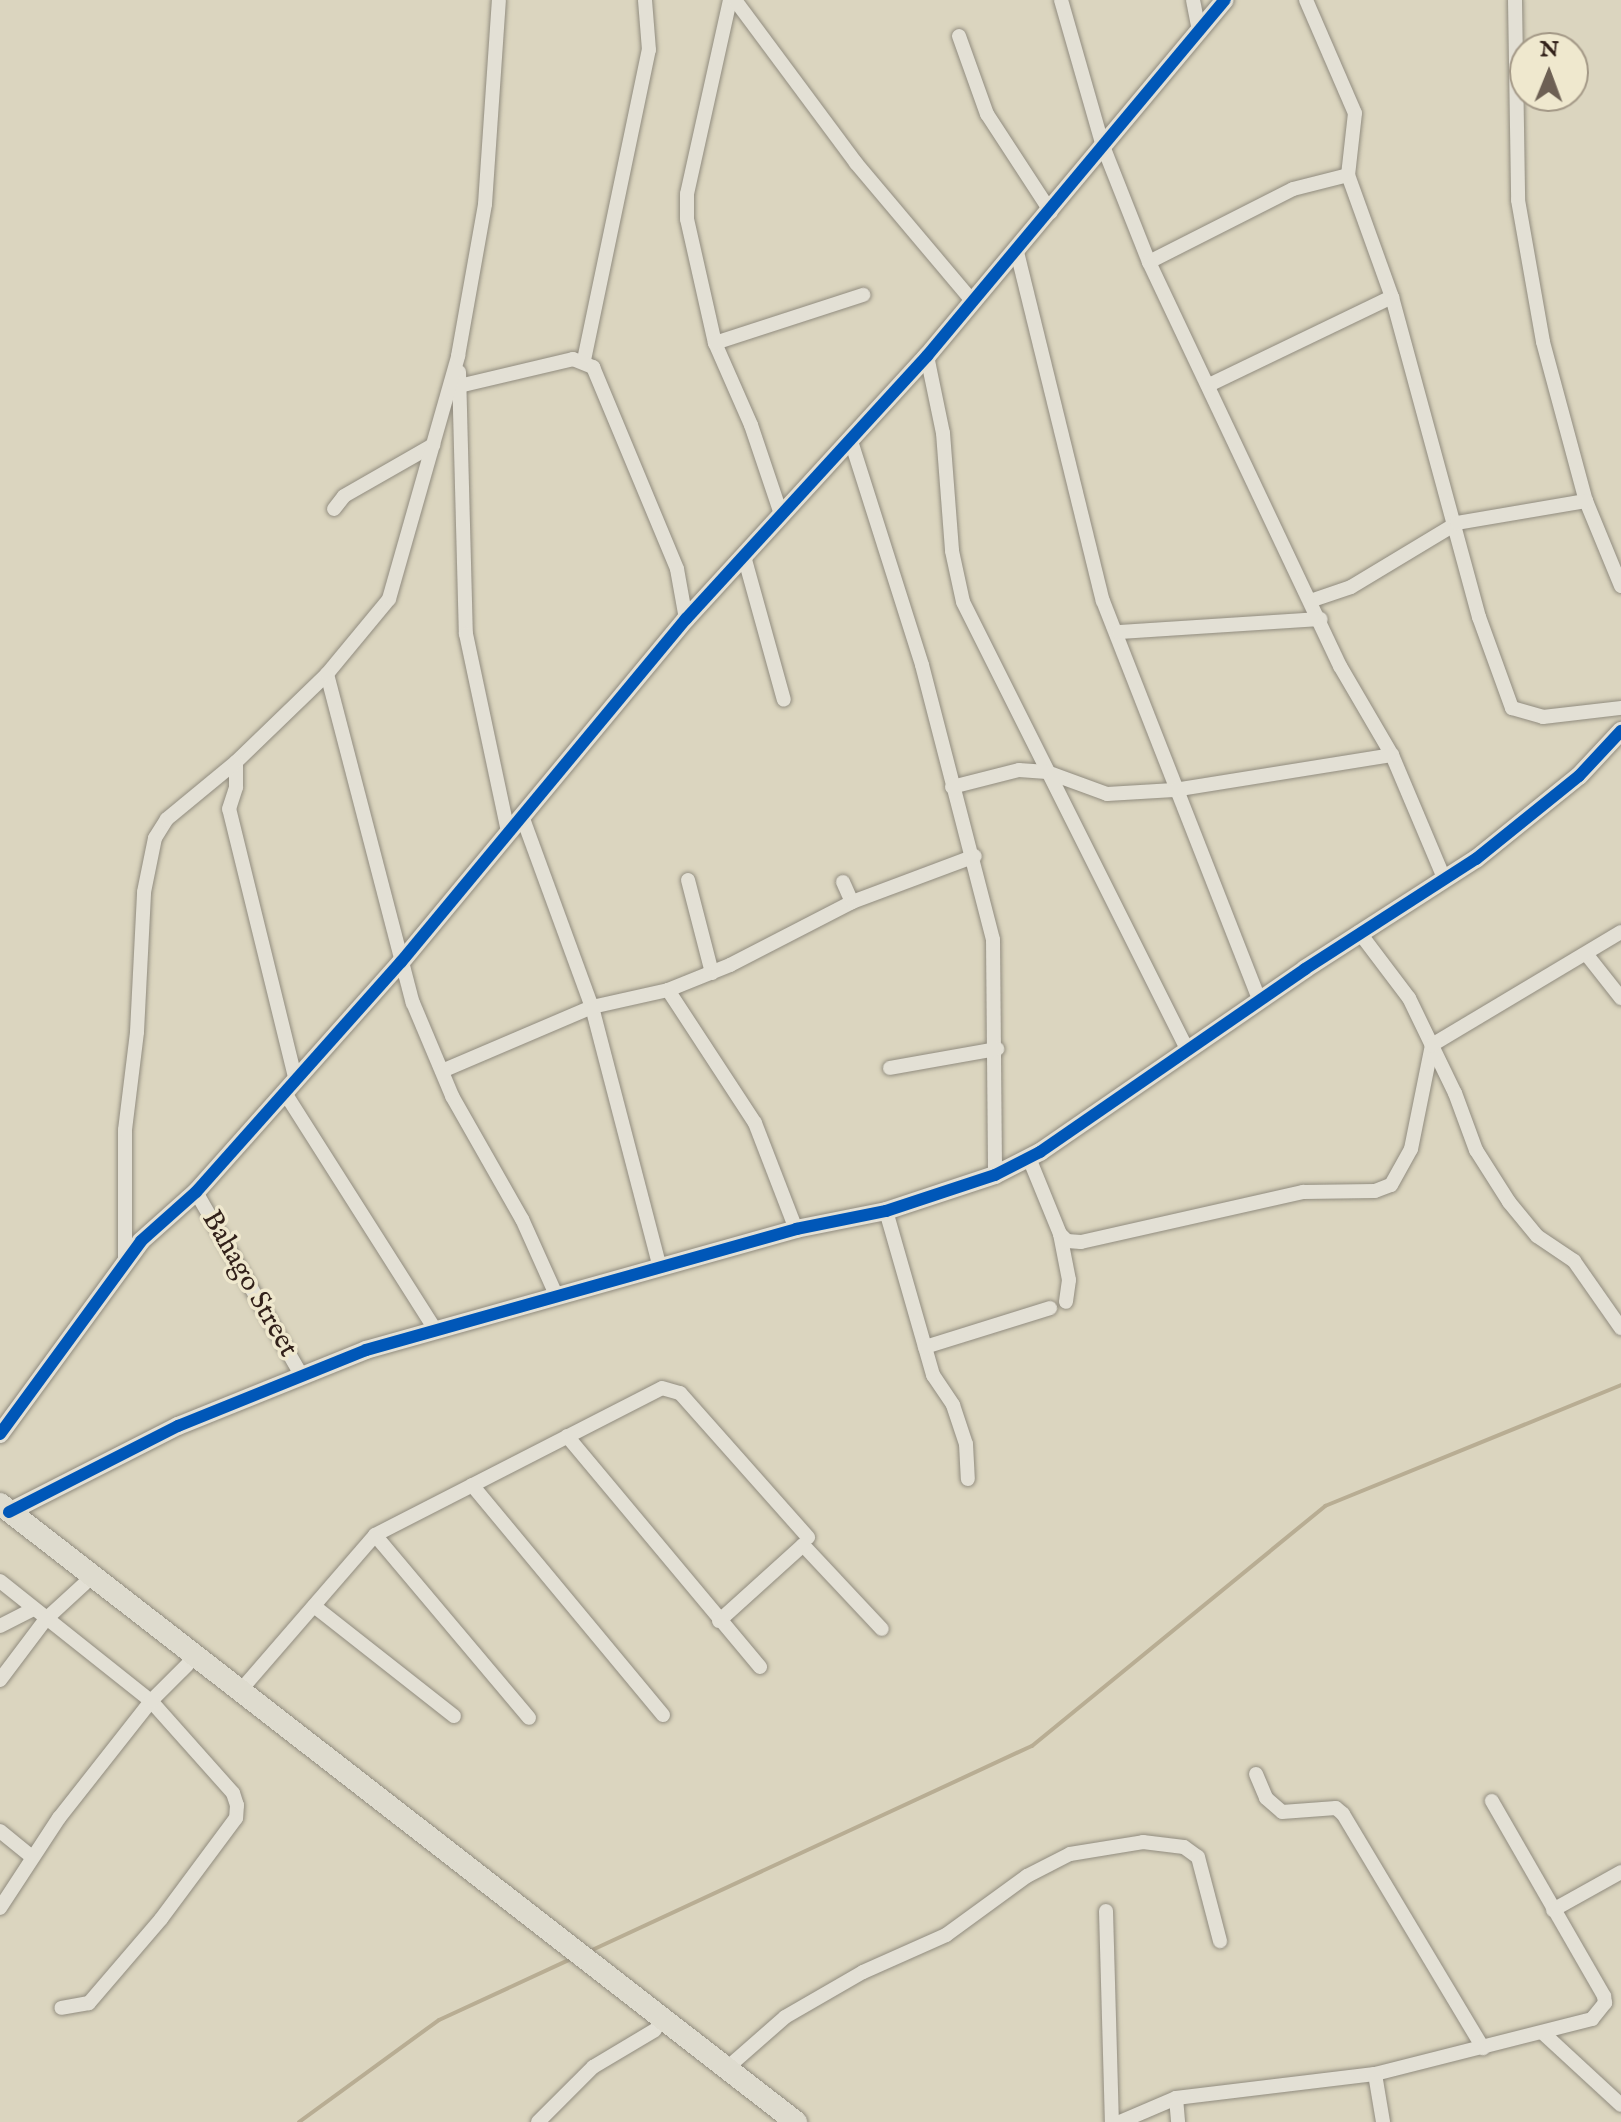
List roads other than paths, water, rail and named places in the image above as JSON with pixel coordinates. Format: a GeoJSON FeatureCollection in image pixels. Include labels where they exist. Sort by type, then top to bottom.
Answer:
{"type":"FeatureCollection","features":[{"type":"Feature","properties":{"kind":"main road"},"geometry":{"type":"LineString","coordinates":[[3,1511],[84,1584],[773,2122]]}},
{"type":"Feature","properties":{"kind":"main road"},"geometry":{"type":"LineString","coordinates":[[3,1511],[796,2122]]}},
{"type":"Feature","properties":{"kind":"street"},"geometry":{"type":"LineString","coordinates":[[125,1266],[125,1130],[137,1032],[144,892],[155,838],[167,819],[236,762],[327,674],[389,599],[458,356],[485,204],[499,0]]}},
{"type":"Feature","properties":{"kind":"street"},"geometry":{"type":"LineString","coordinates":[[584,360],[649,50],[645,0]]}},
{"type":"Feature","properties":{"kind":"street"},"geometry":{"type":"LineString","coordinates":[[732,0],[856,163],[973,302]]}},
{"type":"Feature","properties":{"kind":"street"},"geometry":{"type":"LineString","coordinates":[[732,0],[686,210],[715,343],[781,514]]}},
{"type":"Feature","properties":{"kind":"street"},"geometry":{"type":"LineString","coordinates":[[1061,0],[1103,146],[1149,262],[1367,717],[1392,755],[1444,878]]}},
{"type":"Feature","properties":{"kind":"street"},"geometry":{"type":"LineString","coordinates":[[1193,0],[1199,31]]}},
{"type":"Feature","properties":{"kind":"street"},"geometry":{"type":"LineString","coordinates":[[0,1434],[155,1226],[196,1192],[401,962],[686,619],[927,356],[1051,212],[1225,0]]}},
{"type":"Feature","properties":{"kind":"street"},"geometry":{"type":"LineString","coordinates":[[1306,0],[1355,113],[1348,175],[1392,297],[1457,523],[1479,617],[1512,708],[1543,717],[1621,708]]}},
{"type":"Feature","properties":{"kind":"street"},"geometry":{"type":"LineString","coordinates":[[1515,0],[1518,200],[1543,342],[1586,501],[1621,586]]}},
{"type":"Feature","properties":{"kind":"street"},"geometry":{"type":"LineString","coordinates":[[959,36],[987,114],[1051,212]]}},
{"type":"Feature","properties":{"kind":"street"},"geometry":{"type":"LineString","coordinates":[[1149,262],[1293,189],[1348,175]]}},
{"type":"Feature","properties":{"kind":"street"},"geometry":{"type":"LineString","coordinates":[[1017,252],[1084,537],[1103,601],[1119,632],[1174,790],[1259,1000]]}},
{"type":"Feature","properties":{"kind":"street"},"geometry":{"type":"LineString","coordinates":[[715,343],[863,295]]}},
{"type":"Feature","properties":{"kind":"street"},"geometry":{"type":"LineString","coordinates":[[1209,385],[1392,297]]}},
{"type":"Feature","properties":{"kind":"street"},"geometry":{"type":"LineString","coordinates":[[458,356],[466,634],[508,831]]}},
{"type":"Feature","properties":{"kind":"street"},"geometry":{"type":"LineString","coordinates":[[927,356],[943,433],[959,588],[1047,772],[1098,861],[1188,1051]]}},
{"type":"Feature","properties":{"kind":"street"},"geometry":{"type":"LineString","coordinates":[[459,386],[584,360],[593,367],[677,569],[686,619]]}},
{"type":"Feature","properties":{"kind":"street"},"geometry":{"type":"LineString","coordinates":[[851,441],[922,665],[952,787],[975,856],[993,940],[997,1049],[995,1175]]}},
{"type":"Feature","properties":{"kind":"street"},"geometry":{"type":"LineString","coordinates":[[334,509],[344,496],[433,445]]}},
{"type":"Feature","properties":{"kind":"street"},"geometry":{"type":"LineString","coordinates":[[1313,600],[1351,587],[1457,523],[1586,501]]}},
{"type":"Feature","properties":{"kind":"street"},"geometry":{"type":"LineString","coordinates":[[744,556],[784,700]]}},
{"type":"Feature","properties":{"kind":"street"},"geometry":{"type":"LineString","coordinates":[[1119,632],[1321,619]]}},
{"type":"Feature","properties":{"kind":"street"},"geometry":{"type":"LineString","coordinates":[[327,674],[401,962],[442,1071],[557,1297]]}},
{"type":"Feature","properties":{"kind":"street"},"geometry":{"type":"LineString","coordinates":[[3,1511],[178,1426],[302,1376],[436,1331],[796,1229],[886,1211],[995,1175],[1029,1158],[1359,932],[1444,878],[1579,776],[1621,731]]}},
{"type":"Feature","properties":{"kind":"street"},"geometry":{"type":"LineString","coordinates":[[952,787],[1019,770],[1047,772],[1107,794],[1174,790],[1392,755]]}},
{"type":"Feature","properties":{"kind":"street"},"geometry":{"type":"LineString","coordinates":[[236,762],[236,787],[229,809],[290,1087],[436,1331]]}},
{"type":"Feature","properties":{"kind":"street"},"geometry":{"type":"LineString","coordinates":[[522,816],[592,1007],[660,1268]]}},
{"type":"Feature","properties":{"kind":"street"},"geometry":{"type":"LineString","coordinates":[[442,1071],[592,1007],[668,990],[712,973],[852,902],[975,856]]}},
{"type":"Feature","properties":{"kind":"street"},"geometry":{"type":"LineString","coordinates":[[688,880],[712,973]]}},
{"type":"Feature","properties":{"kind":"street"},"geometry":{"type":"LineString","coordinates":[[843,882],[852,902]]}},
{"type":"Feature","properties":{"kind":"street"},"geometry":{"type":"LineString","coordinates":[[1359,932],[1409,998],[1476,1150],[1509,1202],[1537,1236],[1574,1261],[1621,1328]]}},
{"type":"Feature","properties":{"kind":"street"},"geometry":{"type":"LineString","coordinates":[[1060,1234],[1067,1241],[1081,1242],[1303,1192],[1375,1191],[1391,1185],[1411,1149],[1432,1045],[1621,932]]}},
{"type":"Feature","properties":{"kind":"street"},"geometry":{"type":"LineString","coordinates":[[1587,955],[1621,998]]}},
{"type":"Feature","properties":{"kind":"street"},"geometry":{"type":"LineString","coordinates":[[668,990],[755,1123],[796,1229]]}},
{"type":"Feature","properties":{"kind":"street"},"geometry":{"type":"LineString","coordinates":[[890,1068],[997,1049]]}},
{"type":"Feature","properties":{"kind":"street"},"geometry":{"type":"LineString","coordinates":[[1029,1158],[1060,1234],[1069,1280],[1066,1302]]}},
{"type":"Feature","properties":{"kind":"street","name":"Bahago Street"},"geometry":{"type":"LineString","coordinates":[[196,1192],[302,1376]]}},
{"type":"Feature","properties":{"kind":"street"},"geometry":{"type":"LineString","coordinates":[[886,1211],[925,1347],[961,1431],[968,1479]]}},
{"type":"Feature","properties":{"kind":"street"},"geometry":{"type":"LineString","coordinates":[[925,1347],[1050,1308]]}},
{"type":"Feature","properties":{"kind":"street"},"geometry":{"type":"LineString","coordinates":[[240,1691],[375,1535],[567,1436],[672,1388],[808,1537]]}},
{"type":"Feature","properties":{"kind":"street"},"geometry":{"type":"LineString","coordinates":[[567,1436],[760,1667]]}},
{"type":"Feature","properties":{"kind":"street"},"geometry":{"type":"LineString","coordinates":[[472,1485],[663,1715]]}},
{"type":"Feature","properties":{"kind":"street"},"geometry":{"type":"LineString","coordinates":[[375,1535],[529,1718]]}},
{"type":"Feature","properties":{"kind":"street"},"geometry":{"type":"LineString","coordinates":[[719,1621],[803,1545],[882,1629]]}},
{"type":"Feature","properties":{"kind":"street"},"geometry":{"type":"LineString","coordinates":[[0,1581],[151,1701],[233,1793],[236,1818],[161,1919],[89,2003],[61,2008]]}},
{"type":"Feature","properties":{"kind":"street"},"geometry":{"type":"LineString","coordinates":[[0,1680],[46,1619],[84,1584]]}},
{"type":"Feature","properties":{"kind":"street"},"geometry":{"type":"LineString","coordinates":[[314,1606],[454,1716]]}},
{"type":"Feature","properties":{"kind":"street"},"geometry":{"type":"LineString","coordinates":[[0,1626],[34,1609]]}},
{"type":"Feature","properties":{"kind":"street"},"geometry":{"type":"LineString","coordinates":[[0,1908],[32,1857],[151,1701],[187,1665]]}},
{"type":"Feature","properties":{"kind":"street"},"geometry":{"type":"LineString","coordinates":[[1256,1774],[1266,1798],[1282,1812],[1336,1808],[1343,1814],[1483,2048]]}},
{"type":"Feature","properties":{"kind":"street"},"geometry":{"type":"LineString","coordinates":[[1120,2122],[1176,2098],[1375,2074],[1592,2019],[1605,2003],[1492,1801]]}},
{"type":"Feature","properties":{"kind":"street"},"geometry":{"type":"LineString","coordinates":[[0,1831],[32,1857]]}},
{"type":"Feature","properties":{"kind":"street"},"geometry":{"type":"LineString","coordinates":[[727,2068],[785,2017],[863,1972],[946,1935],[1027,1876],[1070,1854],[1143,1842],[1184,1847],[1198,1857],[1220,1941]]}},
{"type":"Feature","properties":{"kind":"street"},"geometry":{"type":"LineString","coordinates":[[1553,1910],[1621,1872]]}},
{"type":"Feature","properties":{"kind":"street"},"geometry":{"type":"LineString","coordinates":[[1106,1911],[1112,2122]]}},
{"type":"Feature","properties":{"kind":"street"},"geometry":{"type":"LineString","coordinates":[[538,2122],[593,2067],[655,2030]]}},
{"type":"Feature","properties":{"kind":"street"},"geometry":{"type":"LineString","coordinates":[[1543,2033],[1621,2105]]}},
{"type":"Feature","properties":{"kind":"street"},"geometry":{"type":"LineString","coordinates":[[1375,2074],[1383,2122]]}},
{"type":"Feature","properties":{"kind":"street"},"geometry":{"type":"LineString","coordinates":[[1176,2098],[1178,2122]]}},
{"type":"Feature","properties":{"kind":"waterway"},"geometry":{"type":"LineString","coordinates":[[590,1951],[1032,1746],[1325,1506],[1621,1385]]}},
{"type":"Feature","properties":{"kind":"waterway"},"geometry":{"type":"LineString","coordinates":[[299,2122],[439,2020],[571,1959]]}}]}
